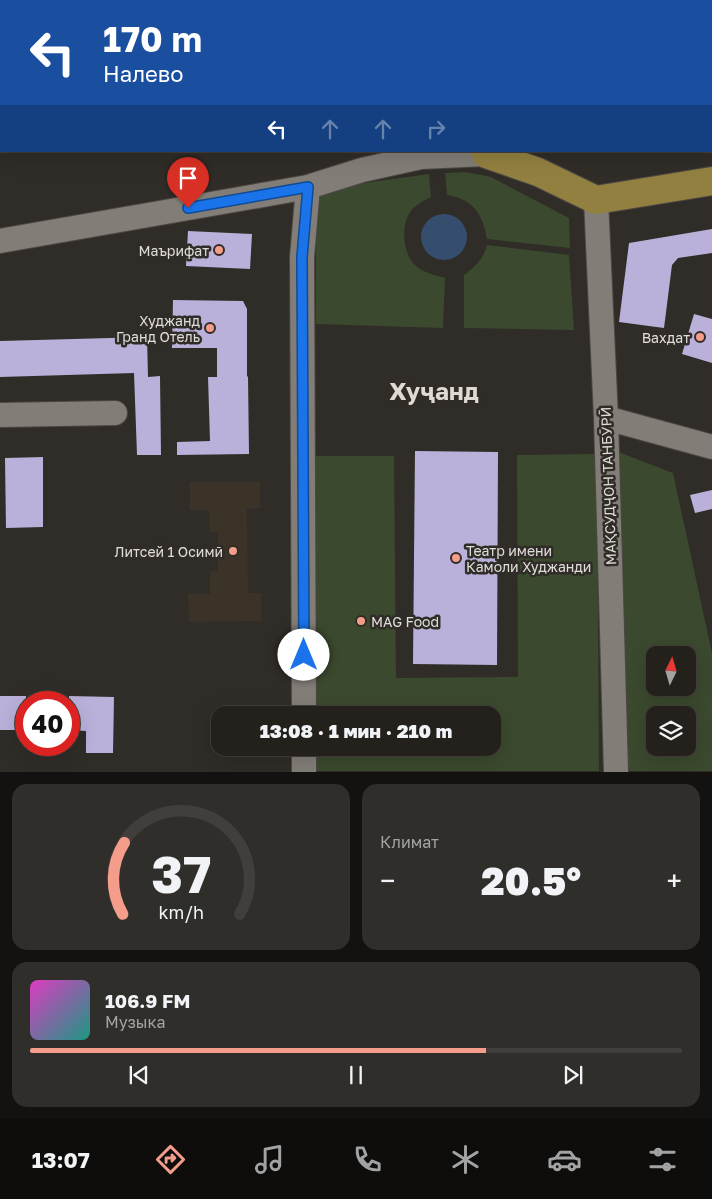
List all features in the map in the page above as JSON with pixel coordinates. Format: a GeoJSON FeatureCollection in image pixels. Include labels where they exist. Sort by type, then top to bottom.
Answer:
{"type":"FeatureCollection","features":[{"type":"Feature","properties":{"kind":"main road"},"geometry":{"type":"LineString","coordinates":[[486,152],[538,172],[596,200],[712,181]]}},
{"type":"Feature","properties":{"kind":"street"},"geometry":{"type":"LineString","coordinates":[[0,241],[308,187],[362,170],[421,157],[486,152]]}},
{"type":"Feature","properties":{"kind":"street"},"geometry":{"type":"LineString","coordinates":[[304,706],[302,257],[308,187]]}},
{"type":"Feature","properties":{"kind":"street","name":"МАҚСУДҶОН ТАНБӮРӢ"},"geometry":{"type":"LineString","coordinates":[[596,200],[606,418],[616,772]]}},
{"type":"Feature","properties":{"kind":"street"},"geometry":{"type":"LineString","coordinates":[[0,415],[115,413]]}},
{"type":"Feature","properties":{"kind":"street"},"geometry":{"type":"LineString","coordinates":[[606,418],[712,447]]}},
{"type":"Feature","properties":{"kind":"street"},"geometry":{"type":"LineString","coordinates":[[304,756],[304,772]]}},
{"type":"Feature","properties":{"kind":"shaded area","name":"Литсей 1 Осимӣ"},"geometry":{"type":"Polygon","coordinates":[[[190,482],[260,482],[260,508],[247,509],[248,593],[261,593],[261,621],[189,622],[188,594],[210,594],[210,571],[218,570],[218,532],[210,532],[209,510],[190,510],[190,482]]]}},
{"type":"Feature","properties":{"kind":"green space"},"geometry":{"type":"Polygon","coordinates":[[[466,172],[491,177],[569,218],[570,248],[487,239],[483,222],[475,209],[464,200],[447,195],[445,173],[466,172]]]}},
{"type":"Feature","properties":{"kind":"green space"},"geometry":{"type":"Polygon","coordinates":[[[429,174],[431,197],[411,211],[406,220],[404,233],[408,255],[416,266],[426,272],[445,278],[443,328],[316,324],[316,206],[322,192],[328,188],[429,174]]]}},
{"type":"Feature","properties":{"kind":"green space"},"geometry":{"type":"Polygon","coordinates":[[[487,245],[569,255],[574,330],[464,328],[464,275],[478,262],[484,254],[487,245]]]}},
{"type":"Feature","properties":{"kind":"green space"},"geometry":{"type":"Polygon","coordinates":[[[608,448],[673,473],[712,653],[712,771],[613,771],[608,448]]]}},
{"type":"Feature","properties":{"kind":"green space"},"geometry":{"type":"Polygon","coordinates":[[[597,454],[599,771],[310,771],[310,756],[501,756],[501,706],[310,706],[308,456],[394,456],[396,678],[518,677],[517,455],[597,454]]]}},
{"type":"Feature","properties":{"kind":"water"},"geometry":{"type":"Polygon","coordinates":[[[439,214],[449,214],[463,224],[467,237],[463,250],[457,256],[449,260],[439,260],[425,250],[421,242],[421,232],[431,218],[439,214]]]}},
{"type":"Feature","properties":{"kind":"building"},"geometry":{"type":"Polygon","coordinates":[[[712,229],[712,253],[678,258],[672,265],[664,328],[619,322],[629,243],[712,229]]]}},
{"type":"Feature","properties":{"kind":"building","name":"Маърифат"},"geometry":{"type":"Polygon","coordinates":[[[188,231],[252,234],[250,269],[186,266],[188,231]]]}},
{"type":"Feature","properties":{"kind":"building"},"geometry":{"type":"Polygon","coordinates":[[[173,300],[243,301],[247,309],[249,454],[177,455],[177,442],[210,441],[208,377],[217,377],[217,348],[172,348],[173,300]]]}},
{"type":"Feature","properties":{"kind":"building","name":"Вахдат"},"geometry":{"type":"Polygon","coordinates":[[[694,314],[712,319],[712,363],[682,354],[694,314]]]}},
{"type":"Feature","properties":{"kind":"building"},"geometry":{"type":"Polygon","coordinates":[[[147,337],[148,377],[160,376],[161,455],[137,455],[134,373],[0,377],[0,341],[147,337]]]}},
{"type":"Feature","properties":{"kind":"building","name":"Театр имени Камоли Худжанди"},"geometry":{"type":"Polygon","coordinates":[[[415,451],[498,452],[497,665],[413,664],[415,451]]]}},
{"type":"Feature","properties":{"kind":"building"},"geometry":{"type":"Polygon","coordinates":[[[43,457],[43,527],[6,528],[5,458],[43,457]]]}},
{"type":"Feature","properties":{"kind":"building"},"geometry":{"type":"Polygon","coordinates":[[[712,490],[712,509],[695,513],[690,495],[712,490]]]}},
{"type":"Feature","properties":{"kind":"building"},"geometry":{"type":"Polygon","coordinates":[[[0,696],[15,696],[15,730],[0,730],[0,696]]]}},
{"type":"Feature","properties":{"kind":"building"},"geometry":{"type":"Polygon","coordinates":[[[80,696],[114,697],[113,753],[86,753],[86,731],[80,731],[80,696]]]}},
{"type":"Feature","properties":{"kind":"place","name":"Маърифат"},"geometry":{"type":"Point","coordinates":[219,250]}},
{"type":"Feature","properties":{"kind":"place","name":"Худжанд Гранд Отель"},"geometry":{"type":"Point","coordinates":[210,328]}},
{"type":"Feature","properties":{"kind":"place","name":"Вахдат"},"geometry":{"type":"Point","coordinates":[700,337]}},
{"type":"Feature","properties":{"kind":"place","name":"Литсей 1 Осимӣ"},"geometry":{"type":"Point","coordinates":[233,551]}},
{"type":"Feature","properties":{"kind":"place","name":"Театр имени Камоли Худжанди"},"geometry":{"type":"Point","coordinates":[456,558]}},
{"type":"Feature","properties":{"kind":"place","name":"MAG Food"},"geometry":{"type":"Point","coordinates":[361,621]}},
{"type":"Feature","properties":{"kind":"district","name":"Хуҷанд"},"geometry":{"type":"Point","coordinates":[434,390]}},
{"type":"Feature","properties":{"kind":"route"},"geometry":{"type":"LineString","coordinates":[[188,208],[308,187],[302,257],[304,655]]}}]}
